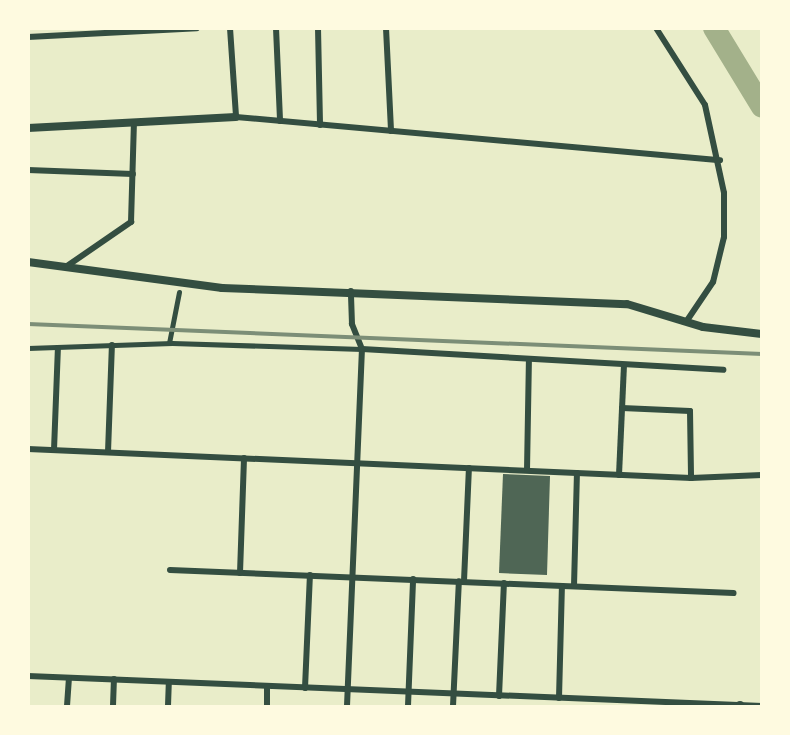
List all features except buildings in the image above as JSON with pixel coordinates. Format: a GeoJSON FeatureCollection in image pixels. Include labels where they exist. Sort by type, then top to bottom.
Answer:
{"type":"FeatureCollection","features":[{"type":"Feature","properties":{"kind":"street"},"geometry":{"type":"LineString","coordinates":[[28,37],[197,28]]}},
{"type":"Feature","properties":{"kind":"street"},"geometry":{"type":"LineString","coordinates":[[230,28],[236,117]]}},
{"type":"Feature","properties":{"kind":"street"},"geometry":{"type":"LineString","coordinates":[[276,28],[280,121]]}},
{"type":"Feature","properties":{"kind":"street"},"geometry":{"type":"LineString","coordinates":[[318,28],[320,125]]}},
{"type":"Feature","properties":{"kind":"street"},"geometry":{"type":"LineString","coordinates":[[386,28],[391,131]]}},
{"type":"Feature","properties":{"kind":"street"},"geometry":{"type":"LineString","coordinates":[[656,28],[705,105],[720,160],[724,237],[713,282],[686,322]]}},
{"type":"Feature","properties":{"kind":"street"},"geometry":{"type":"LineString","coordinates":[[28,128],[65,130],[134,122],[236,117],[720,160]]}},
{"type":"Feature","properties":{"kind":"street"},"geometry":{"type":"LineString","coordinates":[[67,266],[131,222],[134,122]]}},
{"type":"Feature","properties":{"kind":"street"},"geometry":{"type":"LineString","coordinates":[[28,170],[133,174]]}},
{"type":"Feature","properties":{"kind":"street"},"geometry":{"type":"LineString","coordinates":[[28,262],[222,288],[351,291],[627,304],[730,333],[762,334]]}},
{"type":"Feature","properties":{"kind":"street"},"geometry":{"type":"LineString","coordinates":[[347,706],[362,349],[352,324],[351,291]]}},
{"type":"Feature","properties":{"kind":"street"},"geometry":{"type":"LineString","coordinates":[[169,343],[179,292]]}},
{"type":"Feature","properties":{"kind":"street"},"geometry":{"type":"LineString","coordinates":[[28,348],[169,343],[362,349],[723,370]]}},
{"type":"Feature","properties":{"kind":"street"},"geometry":{"type":"LineString","coordinates":[[108,452],[112,345]]}},
{"type":"Feature","properties":{"kind":"street"},"geometry":{"type":"LineString","coordinates":[[54,450],[58,348]]}},
{"type":"Feature","properties":{"kind":"street"},"geometry":{"type":"LineString","coordinates":[[527,470],[529,359]]}},
{"type":"Feature","properties":{"kind":"street"},"geometry":{"type":"LineString","coordinates":[[619,475],[624,364]]}},
{"type":"Feature","properties":{"kind":"street"},"geometry":{"type":"LineString","coordinates":[[622,408],[690,411],[691,478]]}},
{"type":"Feature","properties":{"kind":"street"},"geometry":{"type":"LineString","coordinates":[[28,449],[691,478],[762,475]]}},
{"type":"Feature","properties":{"kind":"street"},"geometry":{"type":"LineString","coordinates":[[240,573],[244,458]]}},
{"type":"Feature","properties":{"kind":"street"},"geometry":{"type":"LineString","coordinates":[[453,706],[470,468]]}},
{"type":"Feature","properties":{"kind":"street"},"geometry":{"type":"LineString","coordinates":[[574,586],[577,473]]}},
{"type":"Feature","properties":{"kind":"street"},"geometry":{"type":"LineString","coordinates":[[170,570],[734,593]]}},
{"type":"Feature","properties":{"kind":"street"},"geometry":{"type":"LineString","coordinates":[[306,688],[310,575]]}},
{"type":"Feature","properties":{"kind":"street"},"geometry":{"type":"LineString","coordinates":[[408,706],[413,579]]}},
{"type":"Feature","properties":{"kind":"street"},"geometry":{"type":"LineString","coordinates":[[499,696],[504,583]]}},
{"type":"Feature","properties":{"kind":"street"},"geometry":{"type":"LineString","coordinates":[[559,698],[562,586]]}},
{"type":"Feature","properties":{"kind":"street"},"geometry":{"type":"LineString","coordinates":[[28,676],[762,706]]}},
{"type":"Feature","properties":{"kind":"street"},"geometry":{"type":"LineString","coordinates":[[67,706],[69,678]]}},
{"type":"Feature","properties":{"kind":"street"},"geometry":{"type":"LineString","coordinates":[[113,706],[114,679]]}},
{"type":"Feature","properties":{"kind":"street"},"geometry":{"type":"LineString","coordinates":[[168,706],[169,683]]}},
{"type":"Feature","properties":{"kind":"street"},"geometry":{"type":"LineString","coordinates":[[267,686],[267,706]]}},
{"type":"Feature","properties":{"kind":"waterway"},"geometry":{"type":"LineString","coordinates":[[714,28],[762,107]]}},
{"type":"Feature","properties":{"kind":"railway"},"geometry":{"type":"LineString","coordinates":[[28,324],[762,354]]}}]}
